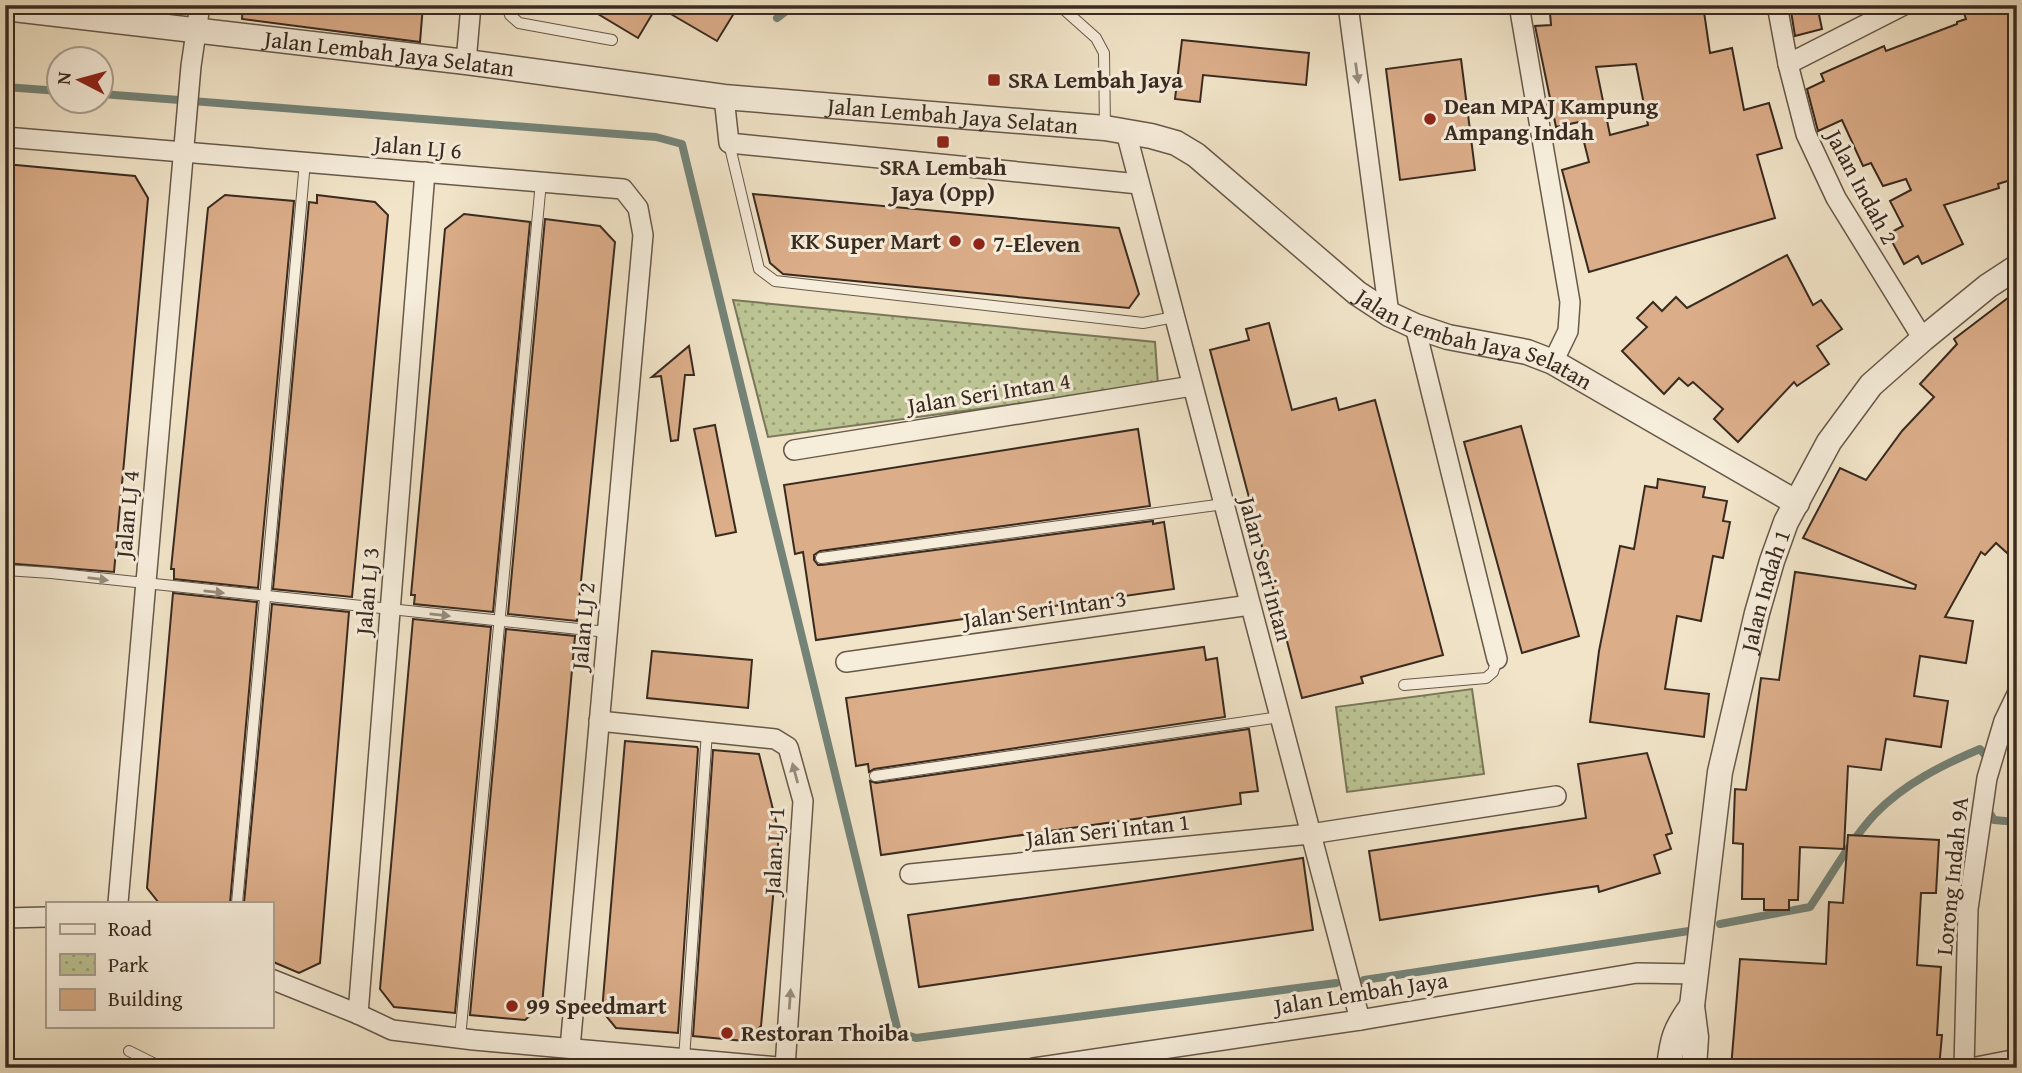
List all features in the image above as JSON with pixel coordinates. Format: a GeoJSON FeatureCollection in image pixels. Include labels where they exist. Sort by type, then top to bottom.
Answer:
{"type":"FeatureCollection","features":[{"type":"Feature","properties":{"kind":"street"},"geometry":{"type":"LineString","coordinates":[[466,62],[471,5]]}},
{"type":"Feature","properties":{"kind":"street"},"geometry":{"type":"LineString","coordinates":[[1348,5],[1388,314]]}},
{"type":"Feature","properties":{"kind":"street"},"geometry":{"type":"LineString","coordinates":[[1519,5],[1570,302],[1569,331],[1553,362]]}},
{"type":"Feature","properties":{"kind":"street","name":"Jalan Indah 2"},"geometry":{"type":"LineString","coordinates":[[1777,5],[1788,64],[1806,134],[1836,198],[1923,339]]}},
{"type":"Feature","properties":{"kind":"street"},"geometry":{"type":"LineString","coordinates":[[1788,64],[1905,5]]}},
{"type":"Feature","properties":{"kind":"street","name":"Jalan Lembah Jaya Selatan"},"geometry":{"type":"LineString","coordinates":[[5,8],[198,17],[466,62],[724,97],[1115,130],[1151,136],[1176,143],[1196,155],[1357,293],[1388,314],[1448,337],[1527,352],[1553,362],[1797,503]]}},
{"type":"Feature","properties":{"kind":"street","name":"Jalan LJ 4"},"geometry":{"type":"LineString","coordinates":[[118,902],[191,66],[198,17]]}},
{"type":"Feature","properties":{"kind":"street"},"geometry":{"type":"LineString","coordinates":[[724,97],[729,143],[1139,184]]}},
{"type":"Feature","properties":{"kind":"street","name":"Jalan Seri Intan"},"geometry":{"type":"LineString","coordinates":[[1115,130],[1139,184],[1360,1020]]}},
{"type":"Feature","properties":{"kind":"street","name":"Jalan LJ 6"},"geometry":{"type":"LineString","coordinates":[[5,137],[623,189],[638,208]]}},
{"type":"Feature","properties":{"kind":"street","name":"Jalan LJ 3"},"geometry":{"type":"LineString","coordinates":[[358,1014],[425,172]]}},
{"type":"Feature","properties":{"kind":"street","name":"Jalan LJ 2"},"geometry":{"type":"LineString","coordinates":[[570,1048],[643,235],[638,208]]}},
{"type":"Feature","properties":{"kind":"street","name":"Jalan Indah 1"},"geometry":{"type":"LineString","coordinates":[[1695,1068],[1696,1037],[1692,1006],[1720,772],[1757,613],[1786,522],[1829,442],[1871,386],[1988,286],[2017,267]]}},
{"type":"Feature","properties":{"kind":"street"},"geometry":{"type":"LineString","coordinates":[[1415,326],[1497,659]]}},
{"type":"Feature","properties":{"kind":"street","name":"Jalan Seri Intan 4"},"geometry":{"type":"LineString","coordinates":[[794,450],[1192,386]]}},
{"type":"Feature","properties":{"kind":"street","name":"Jalan Seri Intan 3"},"geometry":{"type":"LineString","coordinates":[[846,662],[1250,605]]}},
{"type":"Feature","properties":{"kind":"street","name":"Lorong Indah 9A"},"geometry":{"type":"LineString","coordinates":[[1964,1068],[1968,909],[1987,778],[2004,721],[2017,694]]}},
{"type":"Feature","properties":{"kind":"street","name":"Jalan LJ 1"},"geometry":{"type":"LineString","coordinates":[[599,722],[775,739],[788,747],[803,801],[787,1068]]}},
{"type":"Feature","properties":{"kind":"street","name":"Jalan Seri Intan 1"},"geometry":{"type":"LineString","coordinates":[[910,874],[1310,834],[1556,796]]}},
{"type":"Feature","properties":{"kind":"street"},"geometry":{"type":"LineString","coordinates":[[5,918],[46,917]]}},
{"type":"Feature","properties":{"kind":"street","name":"Jalan Lembah Jaya"},"geometry":{"type":"LineString","coordinates":[[1034,1068],[1121,1061],[1637,972],[1697,974]]}},
{"type":"Feature","properties":{"kind":"street"},"geometry":{"type":"LineString","coordinates":[[273,980],[392,1030],[787,1068]]}},
{"type":"Feature","properties":{"kind":"street","name":"Jalan Indah 1"},"geometry":{"type":"LineString","coordinates":[[1669,1068],[1671,1044],[1678,1026],[1692,1006]]}},
{"type":"Feature","properties":{"kind":"street"},"geometry":{"type":"LineString","coordinates":[[1971,1068],[2017,1059]]}},
{"type":"Feature","properties":{"kind":"lane"},"geometry":{"type":"LineString","coordinates":[[507,5],[510,15],[519,23],[612,40]]}},
{"type":"Feature","properties":{"kind":"lane"},"geometry":{"type":"LineString","coordinates":[[1059,5],[1096,38],[1104,52],[1115,130]]}},
{"type":"Feature","properties":{"kind":"lane"},"geometry":{"type":"LineString","coordinates":[[729,143],[759,269],[775,281],[1143,323],[1174,317]]}},
{"type":"Feature","properties":{"kind":"lane"},"geometry":{"type":"LineString","coordinates":[[237,902],[305,162]]}},
{"type":"Feature","properties":{"kind":"lane"},"geometry":{"type":"LineString","coordinates":[[460,1038],[541,182]]}},
{"type":"Feature","properties":{"kind":"lane"},"geometry":{"type":"LineString","coordinates":[[821,558],[1224,504]]}},
{"type":"Feature","properties":{"kind":"lane"},"geometry":{"type":"LineString","coordinates":[[5,570],[607,632]]}},
{"type":"Feature","properties":{"kind":"lane"},"geometry":{"type":"LineString","coordinates":[[1404,685],[1486,678],[1493,672],[1497,659]]}},
{"type":"Feature","properties":{"kind":"lane"},"geometry":{"type":"LineString","coordinates":[[875,776],[1280,717]]}},
{"type":"Feature","properties":{"kind":"lane"},"geometry":{"type":"LineString","coordinates":[[684,1059],[707,732]]}},
{"type":"Feature","properties":{"kind":"lane"},"geometry":{"type":"LineString","coordinates":[[130,1051],[163,1068]]}},
{"type":"Feature","properties":{"kind":"lane"},"geometry":{"type":"LineString","coordinates":[[1453,1068],[1468,1068]]}},
{"type":"Feature","properties":{"kind":"green space"},"geometry":{"type":"Polygon","coordinates":[[[733,300],[1155,342],[1158,385],[768,437],[733,300]]]}},
{"type":"Feature","properties":{"kind":"green space"},"geometry":{"type":"Polygon","coordinates":[[[1472,689],[1484,774],[1347,792],[1336,707],[1472,689]]]}},
{"type":"Feature","properties":{"kind":"building"},"geometry":{"type":"Polygon","coordinates":[[[243,5],[423,5],[420,42],[242,19],[243,5]]]}},
{"type":"Feature","properties":{"kind":"building"},"geometry":{"type":"Polygon","coordinates":[[[583,5],[739,5],[717,41],[657,6],[638,38],[583,5]]]}},
{"type":"Feature","properties":{"kind":"building"},"geometry":{"type":"Polygon","coordinates":[[[1668,5],[1703,5],[1710,53],[1732,48],[1744,110],[1769,103],[1782,148],[1757,155],[1775,218],[1589,272],[1562,170],[1589,162],[1579,122],[1556,127],[1535,26],[1551,25],[1550,13],[1625,6],[1626,12],[1668,5]],[[1636,64],[1596,67],[1610,135],[1648,125],[1636,64]]]}},
{"type":"Feature","properties":{"kind":"building"},"geometry":{"type":"Polygon","coordinates":[[[1790,5],[1817,5],[1822,29],[1795,36],[1790,5]]]}},
{"type":"Feature","properties":{"kind":"building"},"geometry":{"type":"Polygon","coordinates":[[[1974,5],[2017,5],[2017,178],[1998,184],[1999,188],[1944,205],[1963,244],[1922,264],[1918,256],[1904,264],[1888,234],[1903,226],[1890,201],[1911,190],[1906,179],[1883,186],[1871,163],[1863,166],[1842,120],[1818,131],[1807,89],[1824,81],[1821,74],[1884,46],[1886,51],[1957,24],[1966,19],[1963,10],[1974,5]]]}},
{"type":"Feature","properties":{"kind":"building"},"geometry":{"type":"Polygon","coordinates":[[[1182,40],[1309,53],[1306,85],[1203,75],[1200,102],[1175,99],[1182,40]]]}},
{"type":"Feature","properties":{"kind":"building","name":"Dean MPAJ Kampung Ampang Indah"},"geometry":{"type":"Polygon","coordinates":[[[1461,59],[1475,170],[1400,180],[1386,69],[1461,59]]]}},
{"type":"Feature","properties":{"kind":"building"},"geometry":{"type":"Polygon","coordinates":[[[5,164],[135,176],[148,198],[114,572],[5,563],[5,164]]]}},
{"type":"Feature","properties":{"kind":"building"},"geometry":{"type":"Polygon","coordinates":[[[753,194],[1119,228],[1139,294],[1129,308],[783,274],[770,263],[753,194]]]}},
{"type":"Feature","properties":{"kind":"building"},"geometry":{"type":"Polygon","coordinates":[[[225,195],[294,201],[258,588],[174,579],[174,569],[171,569],[208,208],[225,195]]]}},
{"type":"Feature","properties":{"kind":"building"},"geometry":{"type":"Polygon","coordinates":[[[317,195],[375,202],[388,215],[352,597],[273,589],[309,202],[317,203],[317,195]]]}},
{"type":"Feature","properties":{"kind":"building"},"geometry":{"type":"Polygon","coordinates":[[[464,214],[530,222],[493,612],[414,604],[415,595],[411,595],[445,229],[464,214]]]}},
{"type":"Feature","properties":{"kind":"building"},"geometry":{"type":"Polygon","coordinates":[[[545,219],[600,226],[615,242],[577,621],[508,614],[545,219]]]}},
{"type":"Feature","properties":{"kind":"building"},"geometry":{"type":"Polygon","coordinates":[[[1787,255],[1813,305],[1821,300],[1842,329],[1817,346],[1829,364],[1797,386],[1794,382],[1738,442],[1714,419],[1723,409],[1693,382],[1688,386],[1679,378],[1664,394],[1622,351],[1647,327],[1637,318],[1653,302],[1662,311],[1676,297],[1687,308],[1787,255]]]}},
{"type":"Feature","properties":{"kind":"building"},"geometry":{"type":"Polygon","coordinates":[[[2017,291],[2017,430],[2008,440],[2017,449],[2017,562],[1996,543],[1985,555],[1981,552],[1945,617],[1973,621],[1966,663],[1920,656],[1914,696],[1948,701],[1941,747],[1886,739],[1881,770],[1848,766],[1844,849],[1800,847],[1798,900],[1789,900],[1789,910],[1764,910],[1764,899],[1742,899],[1743,844],[1733,843],[1735,789],[1746,790],[1761,678],[1779,680],[1795,572],[1915,589],[1916,585],[1803,538],[1840,468],[1866,480],[1902,431],[1934,397],[1920,384],[1957,344],[1954,339],[2017,291]]]}},
{"type":"Feature","properties":{"kind":"building"},"geometry":{"type":"Polygon","coordinates":[[[1269,323],[1292,410],[1336,398],[1339,410],[1375,400],[1443,655],[1361,677],[1363,683],[1302,698],[1210,350],[1249,340],[1246,329],[1269,323]]]}},
{"type":"Feature","properties":{"kind":"building"},"geometry":{"type":"Polygon","coordinates":[[[689,346],[694,375],[685,375],[678,440],[671,441],[661,376],[652,377],[689,346]]]}},
{"type":"Feature","properties":{"kind":"building"},"geometry":{"type":"Polygon","coordinates":[[[715,425],[736,532],[716,536],[694,429],[715,425]]]}},
{"type":"Feature","properties":{"kind":"building"},"geometry":{"type":"Polygon","coordinates":[[[1521,426],[1579,636],[1522,653],[1464,442],[1521,426]]]}},
{"type":"Feature","properties":{"kind":"building"},"geometry":{"type":"Polygon","coordinates":[[[1138,429],[1150,506],[820,551],[814,555],[814,560],[818,565],[822,565],[1153,521],[1153,524],[1164,522],[1174,589],[816,640],[803,552],[795,554],[784,485],[1138,429]]]}},
{"type":"Feature","properties":{"kind":"building"},"geometry":{"type":"Polygon","coordinates":[[[1658,479],[1705,487],[1703,497],[1727,501],[1723,521],[1730,522],[1723,558],[1713,556],[1701,621],[1677,616],[1665,689],[1709,694],[1704,737],[1590,722],[1599,651],[1620,546],[1634,549],[1645,486],[1657,488],[1658,479]]]}},
{"type":"Feature","properties":{"kind":"building"},"geometry":{"type":"Polygon","coordinates":[[[173,593],[257,602],[230,902],[158,902],[147,888],[173,593]]]}},
{"type":"Feature","properties":{"kind":"building"},"geometry":{"type":"Polygon","coordinates":[[[272,604],[349,612],[320,963],[299,973],[273,962],[273,902],[244,902],[272,604]]]}},
{"type":"Feature","properties":{"kind":"building"},"geometry":{"type":"Polygon","coordinates":[[[413,619],[491,627],[455,1013],[394,1007],[380,989],[413,619]]]}},
{"type":"Feature","properties":{"kind":"building"},"geometry":{"type":"Polygon","coordinates":[[[506,629],[575,636],[542,1005],[525,1020],[470,1015],[506,629]]]}},
{"type":"Feature","properties":{"kind":"building"},"geometry":{"type":"Polygon","coordinates":[[[1204,647],[1206,660],[1217,658],[1225,717],[874,769],[869,772],[868,764],[856,766],[846,698],[1204,647]]]}},
{"type":"Feature","properties":{"kind":"building"},"geometry":{"type":"Polygon","coordinates":[[[652,651],[752,660],[748,708],[647,698],[652,651]]]}},
{"type":"Feature","properties":{"kind":"building"},"geometry":{"type":"Polygon","coordinates":[[[1249,729],[1258,791],[1240,793],[1241,804],[881,855],[870,781],[876,783],[1249,729]]]}},
{"type":"Feature","properties":{"kind":"building"},"geometry":{"type":"Polygon","coordinates":[[[625,741],[698,749],[678,1033],[616,1028],[602,1011],[625,741]]]}},
{"type":"Feature","properties":{"kind":"building"},"geometry":{"type":"Polygon","coordinates":[[[713,750],[759,754],[779,833],[761,1026],[744,1041],[693,1036],[713,750]]]}},
{"type":"Feature","properties":{"kind":"building"},"geometry":{"type":"Polygon","coordinates":[[[1647,753],[1672,833],[1666,835],[1671,849],[1654,855],[1660,873],[1599,892],[1598,886],[1380,920],[1369,851],[1586,818],[1578,764],[1647,753]]]}},
{"type":"Feature","properties":{"kind":"building"},"geometry":{"type":"Polygon","coordinates":[[[1848,835],[1939,840],[1936,893],[1921,893],[1917,965],[1941,967],[1937,1035],[1942,1035],[1939,1068],[1731,1068],[1740,959],[1826,964],[1829,902],[1843,903],[1848,835]]]}},
{"type":"Feature","properties":{"kind":"building"},"geometry":{"type":"Polygon","coordinates":[[[1303,858],[1313,930],[919,987],[908,915],[1303,858]]]}},
{"type":"Feature","properties":{"kind":"waterway"},"geometry":{"type":"LineString","coordinates":[[777,18],[794,5]]}},
{"type":"Feature","properties":{"kind":"waterway"},"geometry":{"type":"LineString","coordinates":[[5,87],[46,90]]}},
{"type":"Feature","properties":{"kind":"waterway"},"geometry":{"type":"LineString","coordinates":[[116,95],[656,137],[682,144],[898,1032],[916,1038],[1336,983]]}},
{"type":"Feature","properties":{"kind":"waterway"},"geometry":{"type":"LineString","coordinates":[[1720,924],[1810,907],[1857,836],[1875,814],[1898,793],[1924,776],[1980,749],[1989,760]]}},
{"type":"Feature","properties":{"kind":"waterway"},"geometry":{"type":"LineString","coordinates":[[1987,809],[1994,820],[2017,822]]}},
{"type":"Feature","properties":{"kind":"waterway"},"geometry":{"type":"LineString","coordinates":[[1364,980],[1689,931]]}},
{"type":"Feature","properties":{"kind":"place","name":"SRA Lembah Jaya"},"geometry":{"type":"Point","coordinates":[994,80]}},
{"type":"Feature","properties":{"kind":"place","name":"Dean MPAJ Kampung Ampang Indah"},"geometry":{"type":"Point","coordinates":[1430,119]}},
{"type":"Feature","properties":{"kind":"place","name":"SRA Lembah Jaya (Opp)"},"geometry":{"type":"Point","coordinates":[943,142]}},
{"type":"Feature","properties":{"kind":"place","name":"KK Super Mart"},"geometry":{"type":"Point","coordinates":[955,241]}},
{"type":"Feature","properties":{"kind":"place","name":"7-Eleven"},"geometry":{"type":"Point","coordinates":[979,244]}},
{"type":"Feature","properties":{"kind":"place","name":"99 Speedmart"},"geometry":{"type":"Point","coordinates":[512,1006]}},
{"type":"Feature","properties":{"kind":"place","name":"Restoran Thoiba"},"geometry":{"type":"Point","coordinates":[727,1033]}}]}
